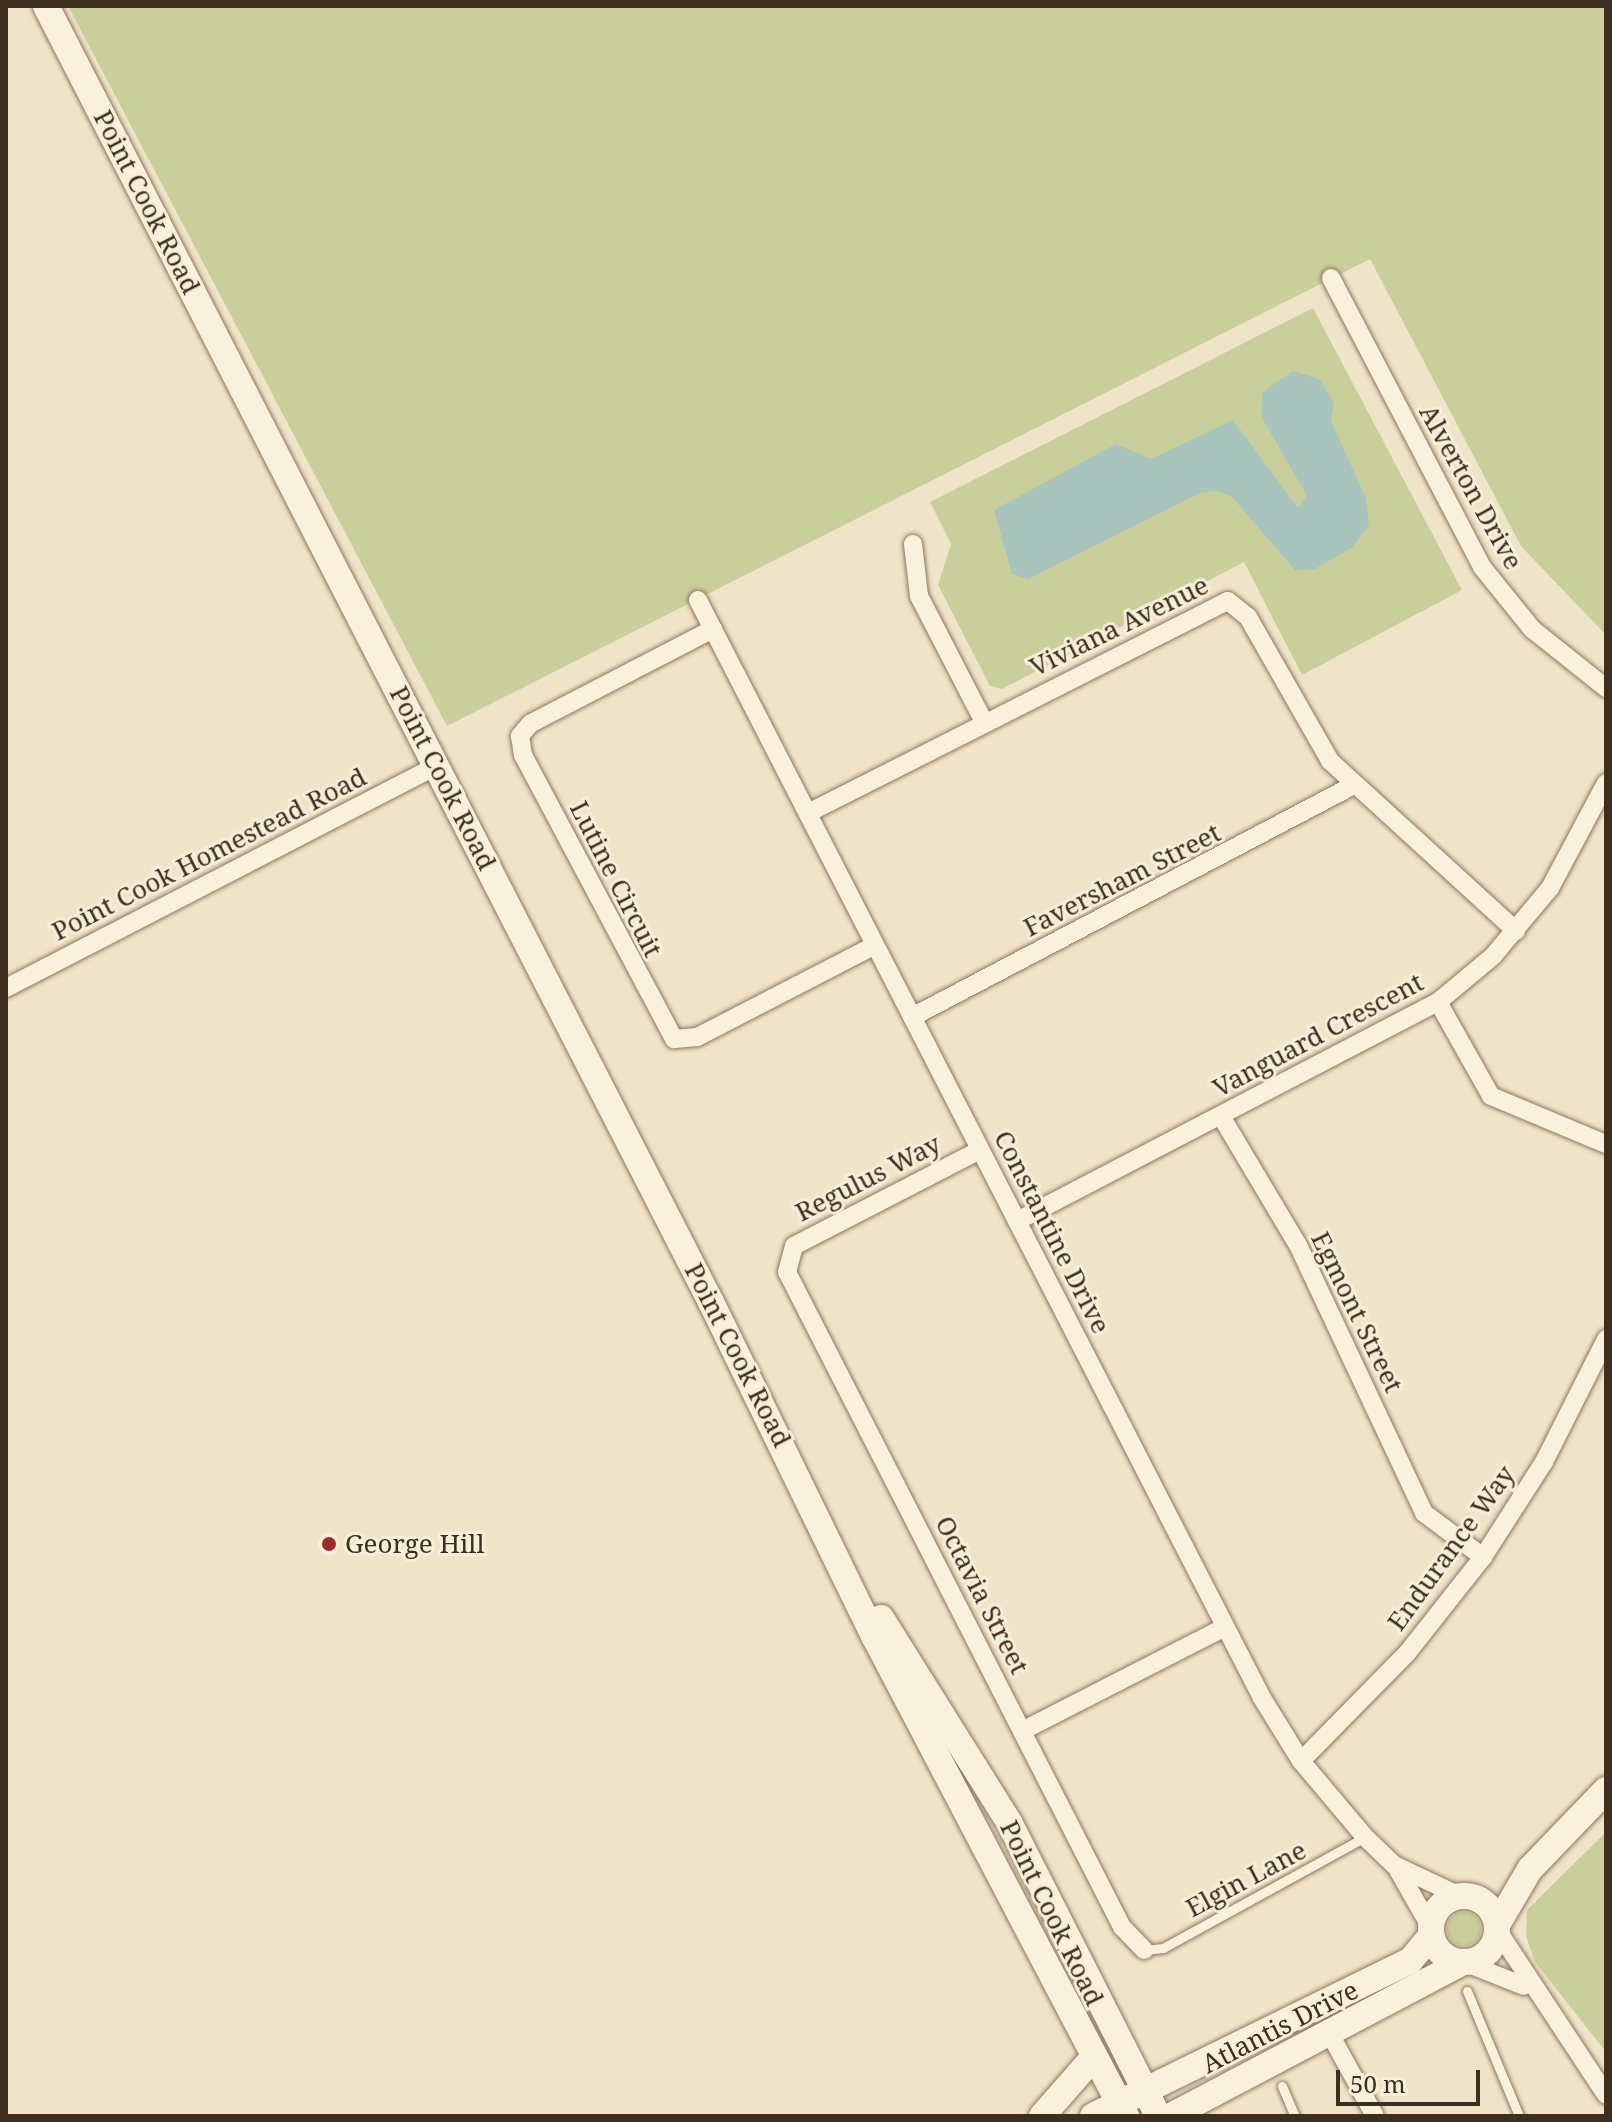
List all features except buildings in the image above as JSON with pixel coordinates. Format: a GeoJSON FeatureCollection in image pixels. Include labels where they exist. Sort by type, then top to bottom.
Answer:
{"type":"FeatureCollection","features":[{"type":"Feature","properties":{"kind":"main road","name":"Point Cook Road"},"geometry":{"type":"LineString","coordinates":[[46,6],[837,1552],[1092,2059],[1123,2110]]}},
{"type":"Feature","properties":{"kind":"main road","name":"Point Cook Road"},"geometry":{"type":"LineString","coordinates":[[837,1552],[998,1803],[1151,2105]]}},
{"type":"Feature","properties":{"kind":"main road"},"geometry":{"type":"LineString","coordinates":[[1530,1869],[1437,1909],[1430,1931],[1441,1955],[1463,1963],[1484,1956],[1530,1869],[1606,1790]]}},
{"type":"Feature","properties":{"kind":"main road"},"geometry":{"type":"LineString","coordinates":[[1464,1896],[1488,1906],[1497,1928]]}},
{"type":"Feature","properties":{"kind":"main road","name":"Atlantis Drive"},"geometry":{"type":"LineString","coordinates":[[1093,2116],[1151,2105],[1410,1961],[1430,1931]]}},
{"type":"Feature","properties":{"kind":"main road","name":"Atlantis Drive"},"geometry":{"type":"LineString","coordinates":[[1171,2116],[1331,2036],[1463,1963]]}},
{"type":"Feature","properties":{"kind":"main road"},"geometry":{"type":"LineString","coordinates":[[1042,2116],[1092,2059]]}},
{"type":"Feature","properties":{"kind":"street","name":"Alverton Drive"},"geometry":{"type":"LineString","coordinates":[[1331,278],[1482,567],[1532,629],[1606,688]]}},
{"type":"Feature","properties":{"kind":"street"},"geometry":{"type":"LineString","coordinates":[[913,544],[919,596],[984,722]]}},
{"type":"Feature","properties":{"kind":"street","name":"Constantine Drive"},"geometry":{"type":"LineString","coordinates":[[698,600],[1225,1627],[1301,1761],[1365,1837],[1394,1865],[1430,1931]]}},
{"type":"Feature","properties":{"kind":"street","name":"Viviana Avenue"},"geometry":{"type":"LineString","coordinates":[[808,813],[1228,601],[1248,617],[1304,726],[1352,786],[1516,931]]}},
{"type":"Feature","properties":{"kind":"street","name":"Lutine Circuit"},"geometry":{"type":"LineString","coordinates":[[713,629],[530,724],[520,736],[523,755],[674,1039],[697,1037],[875,945]]}},
{"type":"Feature","properties":{"kind":"street","name":"Point Cook Homestead Road"},"geometry":{"type":"LineString","coordinates":[[6,988],[436,766]]}},
{"type":"Feature","properties":{"kind":"street","name":"Vanguard Crescent"},"geometry":{"type":"LineString","coordinates":[[1017,1221],[1438,1002],[1516,931],[1563,870],[1606,783]]}},
{"type":"Feature","properties":{"kind":"street","name":"Faversham Street"},"geometry":{"type":"LineString","coordinates":[[912,1017],[1352,786]]}},
{"type":"Feature","properties":{"kind":"street"},"geometry":{"type":"LineString","coordinates":[[1438,1002],[1491,1096],[1606,1144]]}},
{"type":"Feature","properties":{"kind":"street","name":"Egmont Street"},"geometry":{"type":"LineString","coordinates":[[1221,1116],[1298,1245],[1424,1513],[1483,1557]]}},
{"type":"Feature","properties":{"kind":"street","name":"Regulus Way"},"geometry":{"type":"LineString","coordinates":[[786,1258],[800,1242],[980,1150]]}},
{"type":"Feature","properties":{"kind":"street","name":"Octavia Street"},"geometry":{"type":"LineString","coordinates":[[786,1258],[1122,1927],[1144,1950]]}},
{"type":"Feature","properties":{"kind":"street","name":"Endurance Way"},"geometry":{"type":"LineString","coordinates":[[1301,1761],[1408,1652],[1483,1557],[1606,1339]]}},
{"type":"Feature","properties":{"kind":"street"},"geometry":{"type":"LineString","coordinates":[[1589,1374],[1606,1383]]}},
{"type":"Feature","properties":{"kind":"street"},"geometry":{"type":"LineString","coordinates":[[1022,1731],[1225,1627]]}},
{"type":"Feature","properties":{"kind":"street","name":"Constantine Drive"},"geometry":{"type":"LineString","coordinates":[[1394,1865],[1464,1896]]}},
{"type":"Feature","properties":{"kind":"street"},"geometry":{"type":"LineString","coordinates":[[1497,1928],[1530,1990],[1606,2095]]}},
{"type":"Feature","properties":{"kind":"street"},"geometry":{"type":"LineString","coordinates":[[1463,1963],[1530,1990]]}},
{"type":"Feature","properties":{"kind":"street"},"geometry":{"type":"LineString","coordinates":[[1331,2036],[1375,2116]]}},
{"type":"Feature","properties":{"kind":"lane","name":"Elgin Lane"},"geometry":{"type":"LineString","coordinates":[[1144,1950],[1163,1948],[1365,1837]]}},
{"type":"Feature","properties":{"kind":"lane"},"geometry":{"type":"LineString","coordinates":[[1467,1991],[1519,2116]]}},
{"type":"Feature","properties":{"kind":"lane"},"geometry":{"type":"LineString","coordinates":[[1282,2086],[1295,2116]]}},
{"type":"Feature","properties":{"kind":"green space"},"geometry":{"type":"Polygon","coordinates":[[[68,6],[1606,6],[1606,635],[1521,546],[1370,259],[447,726],[68,6]]]}},
{"type":"Feature","properties":{"kind":"green space"},"geometry":{"type":"Polygon","coordinates":[[[1313,308],[1462,590],[1302,675],[1244,562],[1002,689],[990,686],[938,585],[951,544],[930,502],[1313,308]]]}},
{"type":"Feature","properties":{"kind":"green space"},"geometry":{"type":"Polygon","coordinates":[[[1606,1832],[1606,2052],[1535,1962],[1526,1936],[1527,1910],[1606,1832]]]}},
{"type":"Feature","properties":{"kind":"green space"},"geometry":{"type":"Polygon","coordinates":[[[1464,1912],[1476,1917],[1481,1929],[1476,1941],[1464,1946],[1452,1941],[1447,1929],[1452,1917],[1464,1912]]]}},
{"type":"Feature","properties":{"kind":"water"},"geometry":{"type":"Polygon","coordinates":[[[1293,371],[1319,379],[1334,403],[1331,421],[1366,498],[1369,524],[1353,547],[1315,569],[1295,570],[1231,496],[1216,491],[1200,493],[1028,579],[1012,574],[994,510],[1116,444],[1151,459],[1233,420],[1298,508],[1307,496],[1261,416],[1262,392],[1293,371]]]}},
{"type":"Feature","properties":{"kind":"place","name":"George Hill"},"geometry":{"type":"Point","coordinates":[329,1544]}}]}
